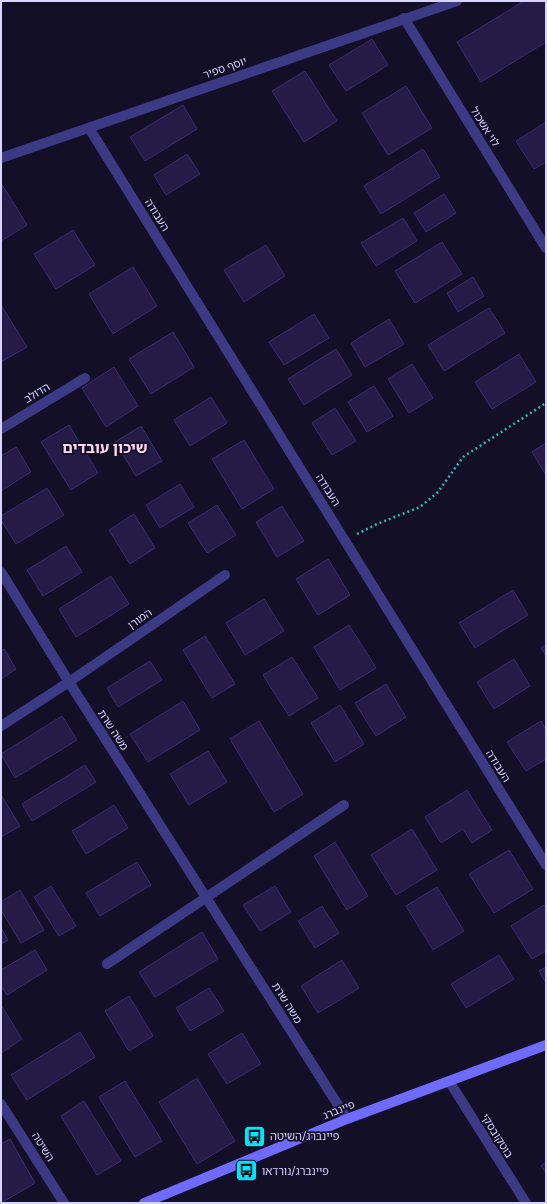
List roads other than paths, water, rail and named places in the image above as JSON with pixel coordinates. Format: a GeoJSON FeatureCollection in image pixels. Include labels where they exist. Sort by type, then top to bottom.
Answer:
{"type":"FeatureCollection","features":[{"type":"Feature","properties":{"kind":"street","name":"יוסף ספיר"},"geometry":{"type":"LineString","coordinates":[[1,158],[457,1]]}},
{"type":"Feature","properties":{"kind":"street","name":"לוי אשכול"},"geometry":{"type":"LineString","coordinates":[[404,18],[546,248]]}},
{"type":"Feature","properties":{"kind":"street","name":"העבודה"},"geometry":{"type":"LineString","coordinates":[[89,128],[546,865]]}},
{"type":"Feature","properties":{"kind":"street","name":"הדולב"},"geometry":{"type":"LineString","coordinates":[[1,429],[85,378]]}},
{"type":"Feature","properties":{"kind":"street","name":"משה שרת"},"geometry":{"type":"LineString","coordinates":[[1,572],[69,682],[347,1119]]}},
{"type":"Feature","properties":{"kind":"street","name":"המורן"},"geometry":{"type":"LineString","coordinates":[[1,726],[69,682],[225,575]]}},
{"type":"Feature","properties":{"kind":"street"},"geometry":{"type":"LineString","coordinates":[[107,964],[344,805]]}},
{"type":"Feature","properties":{"kind":"street","name":"פיינברג"},"geometry":{"type":"LineString","coordinates":[[146,1202],[347,1119],[546,1045]]}},
{"type":"Feature","properties":{"kind":"street","name":"בוטקובסקי"},"geometry":{"type":"LineString","coordinates":[[449,1081],[526,1203]]}},
{"type":"Feature","properties":{"kind":"street","name":"השיטה"},"geometry":{"type":"LineString","coordinates":[[1,1104],[64,1203]]}},
{"type":"Feature","properties":{"kind":"place","name":"פיינברג/השיטה"},"geometry":{"type":"Point","coordinates":[255,1136]}},
{"type":"Feature","properties":{"kind":"place","name":"פיינברג/נורדאו"},"geometry":{"type":"Point","coordinates":[247,1171]}},
{"type":"Feature","properties":{"kind":"district","name":"שיכון עובדים"},"geometry":{"type":"Point","coordinates":[105,448]}}]}
